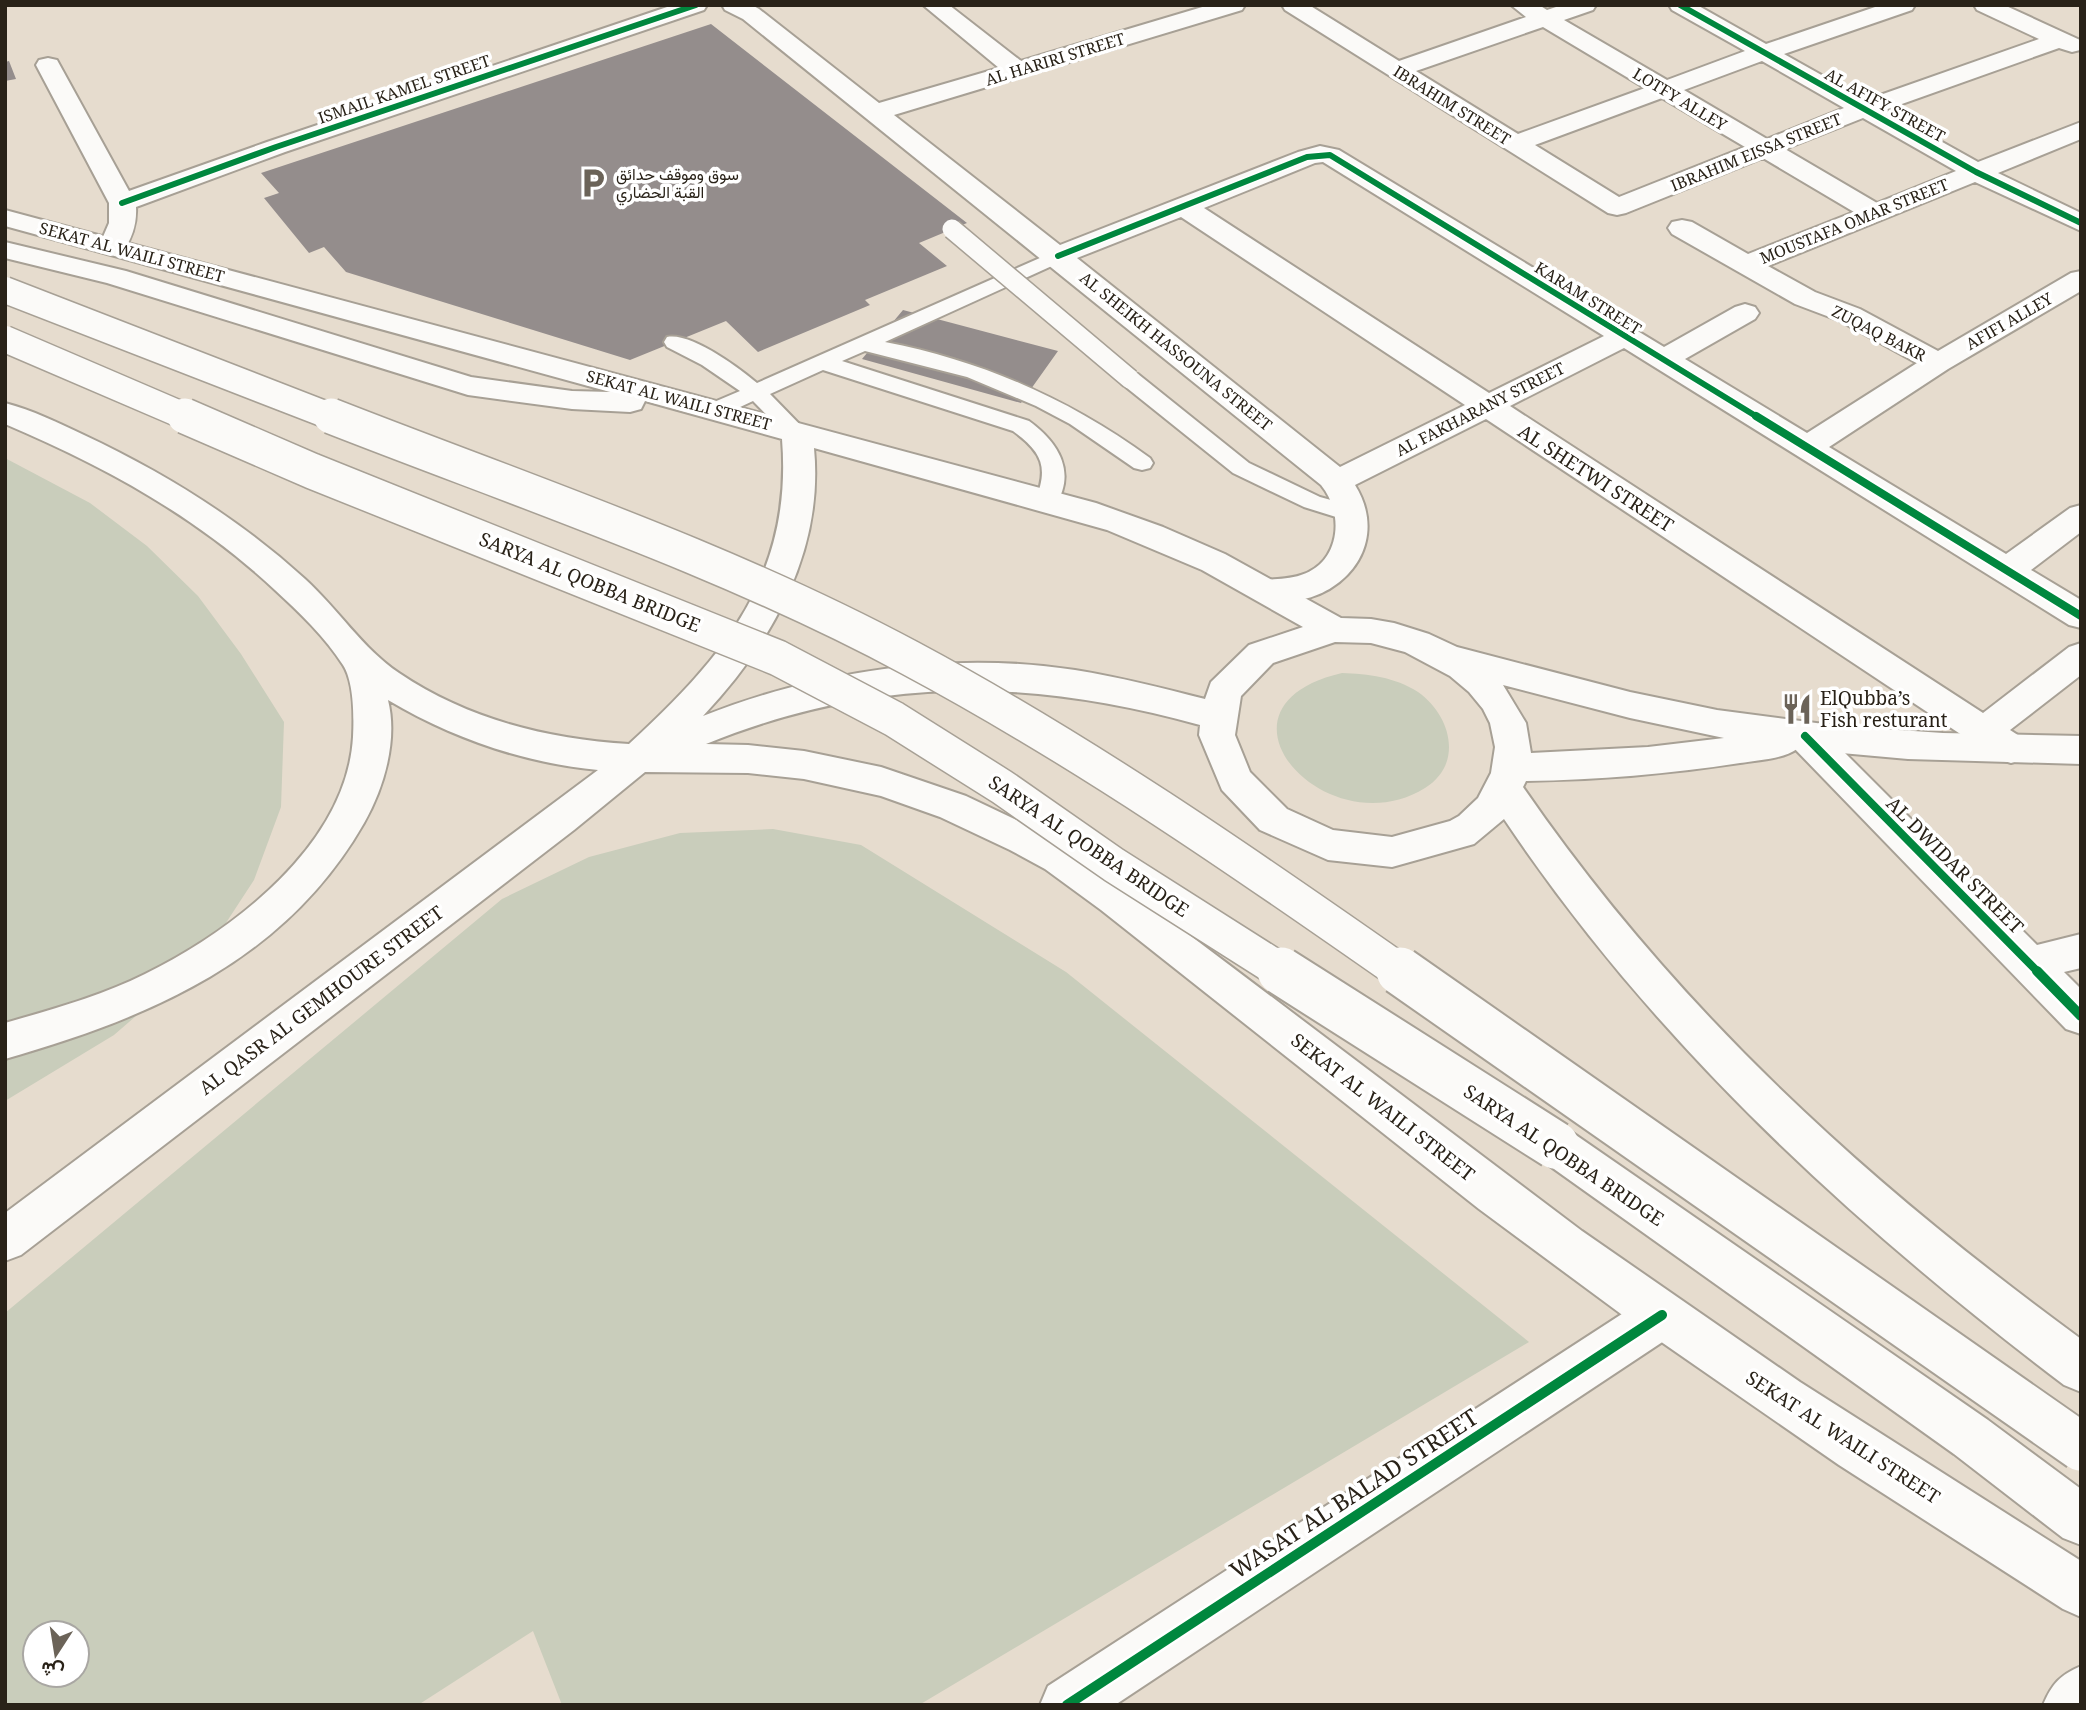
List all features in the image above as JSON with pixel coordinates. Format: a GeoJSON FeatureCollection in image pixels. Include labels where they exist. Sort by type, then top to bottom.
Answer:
{"type":"FeatureCollection","features":[{"type":"Feature","properties":{"kind":"main road","name":"ISMAIL KAMEL STREET"},"geometry":{"type":"LineString","coordinates":[[121,203],[276,147],[696,5]]}},
{"type":"Feature","properties":{"kind":"main road"},"geometry":{"type":"LineString","coordinates":[[934,5],[1017,70]]}},
{"type":"Feature","properties":{"kind":"main road","name":"AL HARIRI STREET"},"geometry":{"type":"LineString","coordinates":[[876,112],[1234,5]]}},
{"type":"Feature","properties":{"kind":"main road","name":"IBRAHIM STREET"},"geometry":{"type":"LineString","coordinates":[[1293,5],[1611,205]]}},
{"type":"Feature","properties":{"kind":"main road","name":"LOTFY ALLEY"},"geometry":{"type":"LineString","coordinates":[[1522,5],[1875,213]]}},
{"type":"Feature","properties":{"kind":"main road"},"geometry":{"type":"LineString","coordinates":[[1396,70],[1585,5]]}},
{"type":"Feature","properties":{"kind":"main road","name":"AL AFIFY STREET"},"geometry":{"type":"LineString","coordinates":[[1679,5],[1976,172],[2081,223]]}},
{"type":"Feature","properties":{"kind":"main road"},"geometry":{"type":"LineString","coordinates":[[1514,144],[1763,52],[1904,5]]}},
{"type":"Feature","properties":{"kind":"main road"},"geometry":{"type":"LineString","coordinates":[[1985,5],[2074,45]]}},
{"type":"Feature","properties":{"kind":"main road","name":"AL SHEIKH HASSOUNA STREET"},"geometry":{"type":"LineString","coordinates":[[742,9],[876,112],[1322,467],[1336,482],[1352,514]]}},
{"type":"Feature","properties":{"kind":"main road","name":"IBRAHIM EISSA STREET"},"geometry":{"type":"LineString","coordinates":[[1611,205],[1619,207],[1864,109],[2074,45]]}},
{"type":"Feature","properties":{"kind":"main road"},"geometry":{"type":"LineString","coordinates":[[48,65],[121,203],[123,223],[113,246]]}},
{"type":"Feature","properties":{"kind":"main road","name":"MOUSTAFA OMAR STREET"},"geometry":{"type":"LineString","coordinates":[[1745,265],[2081,131]]}},
{"type":"Feature","properties":{"kind":"main road","name":"KARAM STREET"},"geometry":{"type":"LineString","coordinates":[[1058,256],[1311,156],[1330,155],[2081,616]]}},
{"type":"Feature","properties":{"kind":"main road","name":"AL SHETWI STREET"},"geometry":{"type":"LineString","coordinates":[[1183,206],[1997,741]]}},
{"type":"Feature","properties":{"kind":"main road","name":"SEKAT AL WAILI STREET"},"geometry":{"type":"LineString","coordinates":[[5,218],[715,410],[1137,528],[1239,573],[1334,630]]}},
{"type":"Feature","properties":{"kind":"main road","name":"ZUQAQ BAKR"},"geometry":{"type":"LineString","coordinates":[[1682,228],[1805,298],[1850,316],[1938,363],[1806,447]]}},
{"type":"Feature","properties":{"kind":"main road"},"geometry":{"type":"LineString","coordinates":[[5,250],[116,277],[468,386],[519,395],[572,400],[684,402]]}},
{"type":"Feature","properties":{"kind":"main road","name":"AFIFI ALLEY"},"geometry":{"type":"LineString","coordinates":[[1938,363],[2081,279]]}},
{"type":"Feature","properties":{"kind":"main road"},"geometry":{"type":"LineString","coordinates":[[5,290],[703,561],[828,617],[1002,709],[1233,855],[2081,1447]]}},
{"type":"Feature","properties":{"kind":"main road"},"geometry":{"type":"LineString","coordinates":[[1662,360],[1745,313]]}},
{"type":"Feature","properties":{"kind":"main road","name":"AL FAKHARANY STREET"},"geometry":{"type":"LineString","coordinates":[[1336,482],[1623,337]]}},
{"type":"Feature","properties":{"kind":"main road","name":"SARYA AL QOBBA BRIDGE"},"geometry":{"type":"LineString","coordinates":[[5,339],[312,471],[778,658],[894,719],[981,774],[1114,865],[1555,1145],[1981,1445],[2081,1520]]}},
{"type":"Feature","properties":{"kind":"main road"},"geometry":{"type":"LineString","coordinates":[[5,413],[101,455],[196,509],[282,577],[360,660],[370,684],[375,739],[369,769],[358,800],[341,832],[318,864],[257,924],[220,951],[134,998],[66,1024],[5,1041]]}},
{"type":"Feature","properties":{"kind":"main road","name":"AL QASR AL GEMHOURE STREET"},"geometry":{"type":"LineString","coordinates":[[5,1240],[537,838],[636,758],[702,693],[732,659],[774,590],[788,557],[800,503],[801,462],[797,433]]}},
{"type":"Feature","properties":{"kind":"main road"},"geometry":{"type":"LineString","coordinates":[[1269,590],[1312,584],[1341,564],[1353,531],[1352,514]]}},
{"type":"Feature","properties":{"kind":"main road"},"geometry":{"type":"LineString","coordinates":[[2006,570],[2081,516]]}},
{"type":"Feature","properties":{"kind":"main road"},"geometry":{"type":"LineString","coordinates":[[1334,630],[1371,631],[1408,640],[1442,655],[1464,669],[1498,704],[1508,725],[1513,746],[1508,778],[1490,811],[1469,828],[1443,841],[1413,849],[1380,852],[1345,848],[1313,840],[1282,826],[1257,807],[1237,786],[1223,763],[1216,739],[1217,716],[1224,693],[1236,673],[1255,656],[1278,643],[1334,630]]}},
{"type":"Feature","properties":{"kind":"main road"},"geometry":{"type":"LineString","coordinates":[[1442,655],[1618,702],[1805,736],[1997,741],[2081,750]]}},
{"type":"Feature","properties":{"kind":"main road"},"geometry":{"type":"LineString","coordinates":[[1997,741],[2081,656]]}},
{"type":"Feature","properties":{"kind":"main road","name":"SEKAT AL WAILI STREET"},"geometry":{"type":"LineString","coordinates":[[360,660],[393,686],[431,709],[475,728],[524,743],[578,753],[636,758],[764,760],[827,769],[888,782],[948,802],[1005,828],[1059,859],[1111,896],[1476,1179],[1662,1315],[1886,1467],[2081,1591]]}},
{"type":"Feature","properties":{"kind":"main road","name":"AL QASR AL GEMHOURE STREET"},"geometry":{"type":"LineString","coordinates":[[636,758],[738,716],[790,700],[898,679],[1006,675],[1060,679],[1166,699],[1217,716]]}},
{"type":"Feature","properties":{"kind":"main road"},"geometry":{"type":"LineString","coordinates":[[1508,778],[1590,766],[1737,751],[1805,736]]}},
{"type":"Feature","properties":{"kind":"main road","name":"AL DWIDAR STREET"},"geometry":{"type":"LineString","coordinates":[[1805,736],[2081,1016]]}},
{"type":"Feature","properties":{"kind":"main road"},"geometry":{"type":"LineString","coordinates":[[1508,778],[1555,864],[1615,942],[1685,1022],[1766,1106],[1889,1218],[2081,1368]]}},
{"type":"Feature","properties":{"kind":"main road"},"geometry":{"type":"LineString","coordinates":[[2028,964],[2081,951]]}},
{"type":"Feature","properties":{"kind":"main road","name":"WASAT AL BALAD STREET"},"geometry":{"type":"LineString","coordinates":[[1066,1705],[1662,1315]]}},
{"type":"Feature","properties":{"kind":"main road"},"geometry":{"type":"LineString","coordinates":[[2070,1705],[2081,1693]]}},
{"type":"Feature","properties":{"kind":"lane"},"geometry":{"type":"LineString","coordinates":[[952,229],[1130,379],[1241,468],[1312,502],[1352,514]]}},
{"type":"Feature","properties":{"kind":"lane"},"geometry":{"type":"LineString","coordinates":[[715,410],[1058,256]]}},
{"type":"Feature","properties":{"kind":"lane"},"geometry":{"type":"LineString","coordinates":[[675,342],[736,376],[756,391],[797,433]]}},
{"type":"Feature","properties":{"kind":"lane"},"geometry":{"type":"LineString","coordinates":[[863,344],[942,360],[1015,385],[1082,420],[1142,463]]}},
{"type":"Feature","properties":{"kind":"lane"},"geometry":{"type":"LineString","coordinates":[[822,362],[1021,426],[1046,447],[1053,460],[1053,488],[1047,501]]}},
{"type":"Feature","properties":{"kind":"green space"},"geometry":{"type":"Polygon","coordinates":[[[5,458],[90,503],[147,546],[198,596],[241,654],[284,722],[281,807],[254,880],[203,958],[114,1035],[5,1101],[5,458]]]}},
{"type":"Feature","properties":{"kind":"green space"},"geometry":{"type":"Polygon","coordinates":[[[1342,673],[1371,675],[1400,683],[1418,692],[1438,713],[1445,726],[1449,753],[1437,778],[1425,788],[1387,802],[1350,801],[1317,787],[1292,766],[1278,740],[1280,714],[1300,690],[1342,673]]]}},
{"type":"Feature","properties":{"kind":"green space"},"geometry":{"type":"Polygon","coordinates":[[[773,829],[861,845],[1066,972],[1529,1342],[919,1705],[562,1705],[533,1631],[418,1705],[5,1705],[5,1313],[502,899],[589,857],[680,833],[773,829]]]}},
{"type":"Feature","properties":{"kind":"building","name":"سوق وموقف حدائق القبة الحضاري"},"geometry":{"type":"Polygon","coordinates":[[[711,24],[967,223],[919,243],[947,266],[865,300],[870,305],[758,352],[726,321],[630,360],[346,272],[324,247],[309,253],[264,198],[279,193],[261,173],[711,24]]]}},
{"type":"Feature","properties":{"kind":"building"},"geometry":{"type":"Polygon","coordinates":[[[9,61],[16,79],[5,81],[5,62],[9,61]]]}},
{"type":"Feature","properties":{"kind":"building"},"geometry":{"type":"Polygon","coordinates":[[[903,310],[1058,351],[1021,403],[862,359],[903,310]]]}},
{"type":"Feature","properties":{"kind":"cycle path"},"geometry":{"type":"LineString","coordinates":[[122,203],[276,147],[696,5]]}},
{"type":"Feature","properties":{"kind":"cycle path"},"geometry":{"type":"LineString","coordinates":[[1680,5],[1976,172],[2081,223]]}},
{"type":"Feature","properties":{"kind":"cycle path"},"geometry":{"type":"LineString","coordinates":[[1058,256],[1307,157],[1330,155],[2081,616]]}},
{"type":"Feature","properties":{"kind":"cycle path"},"geometry":{"type":"LineString","coordinates":[[1805,736],[2081,1016]]}},
{"type":"Feature","properties":{"kind":"cycle path"},"geometry":{"type":"LineString","coordinates":[[1067,1705],[1662,1315]]}},
{"type":"Feature","properties":{"kind":"place","name":"سوق وموقف حدائق القبة الحضاري"},"geometry":{"type":"Point","coordinates":[593,183]}},
{"type":"Feature","properties":{"kind":"place","name":"ElQubba’s Fish resturant"},"geometry":{"type":"Point","coordinates":[1797,709]}}]}
